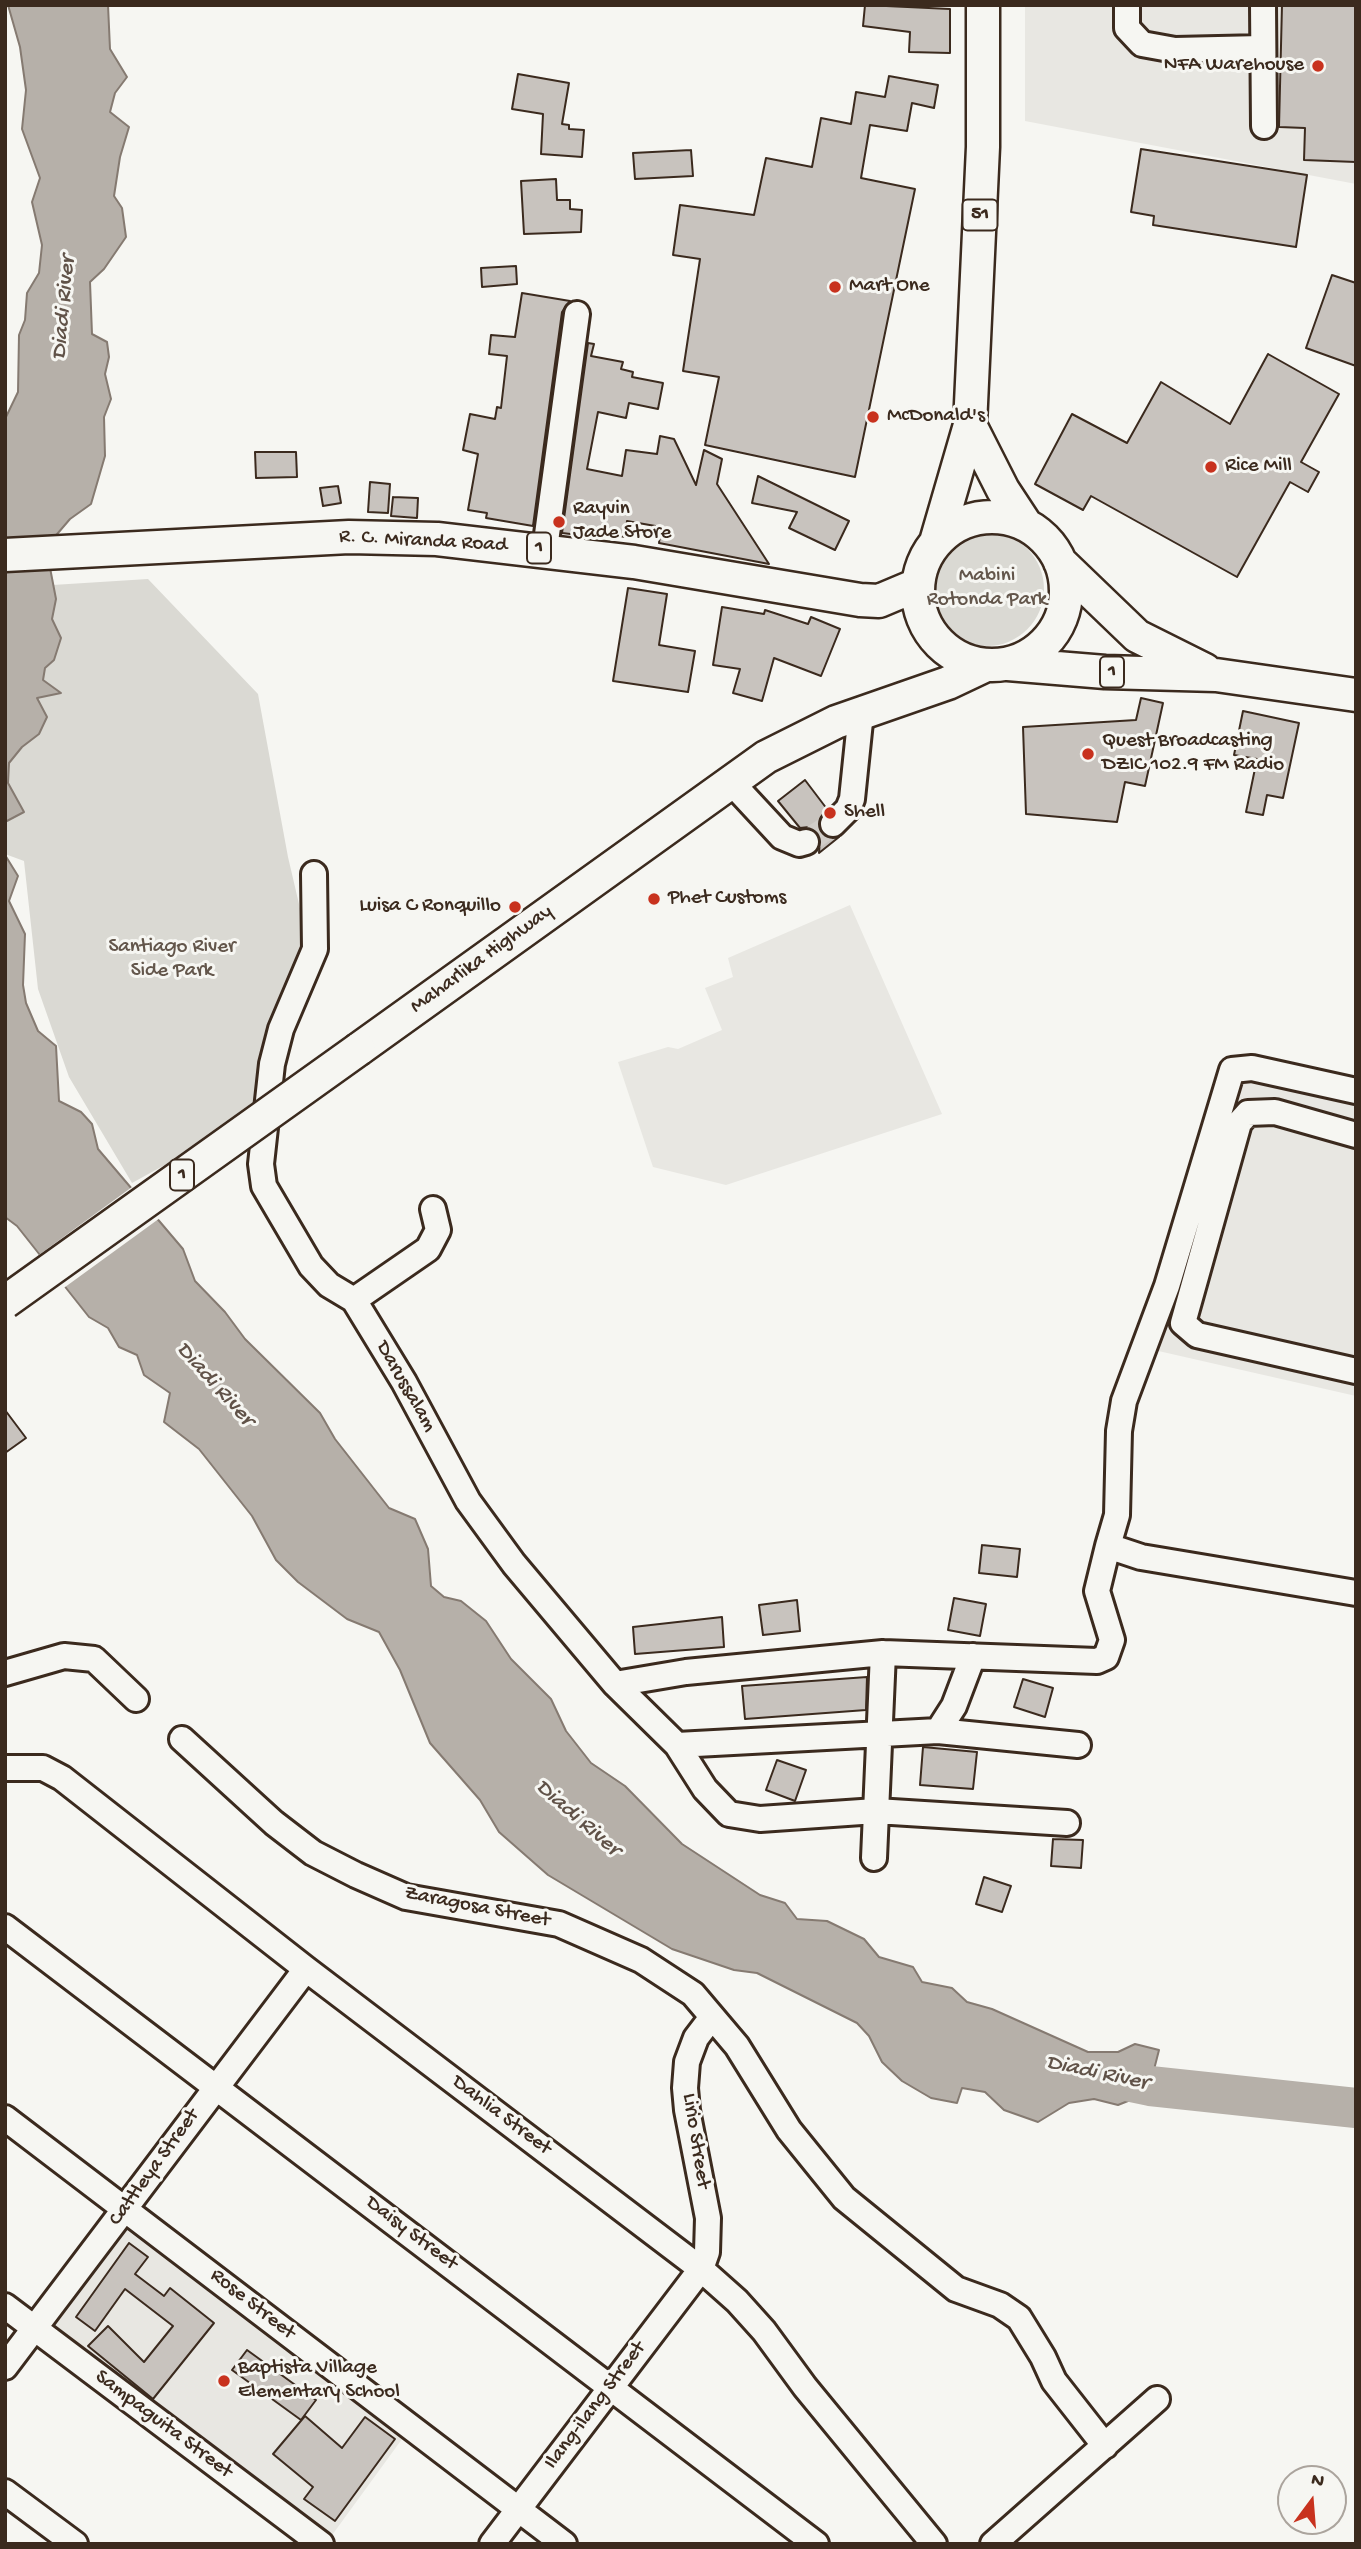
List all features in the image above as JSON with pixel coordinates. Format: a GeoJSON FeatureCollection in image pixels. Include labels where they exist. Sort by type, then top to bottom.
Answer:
{"type":"FeatureCollection","features":[{"type":"Feature","properties":{"kind":"main road","name":"51"},"geometry":{"type":"LineString","coordinates":[[936,542],[970,425],[983,147],[983,5]]}},
{"type":"Feature","properties":{"kind":"main road","name":"51"},"geometry":{"type":"LineString","coordinates":[[970,425],[1003,490],[1027,525]]}},
{"type":"Feature","properties":{"kind":"main road"},"geometry":{"type":"LineString","coordinates":[[917,585],[923,562],[936,542],[955,526],[978,518],[1003,517],[1027,525]]}},
{"type":"Feature","properties":{"kind":"main road","name":"1"},"geometry":{"type":"LineString","coordinates":[[1027,525],[1046,541],[1060,562],[1136,636],[1216,675]]}},
{"type":"Feature","properties":{"kind":"main road","name":"R. C. Miranda Road"},"geometry":{"type":"LineString","coordinates":[[5,555],[349,537],[437,538],[545,549],[860,600],[879,601],[917,585]]}},
{"type":"Feature","properties":{"kind":"main road","name":"1"},"geometry":{"type":"LineString","coordinates":[[997,664],[1032,654],[1052,636],[1063,613],[1066,587],[1060,562]]}},
{"type":"Feature","properties":{"kind":"main road","name":"1"},"geometry":{"type":"LineString","coordinates":[[917,585],[924,619],[943,647],[963,660],[1105,672],[1216,675],[1356,695]]}},
{"type":"Feature","properties":{"kind":"main road","name":"Maharlika Highway"},"geometry":{"type":"LineString","coordinates":[[5,1301],[777,751],[861,712],[997,664]]}},
{"type":"Feature","properties":{"kind":"street"},"geometry":{"type":"LineString","coordinates":[[1127,5],[1127,28],[1142,44],[1175,50],[1262,48]]}},
{"type":"Feature","properties":{"kind":"street"},"geometry":{"type":"LineString","coordinates":[[1263,5],[1264,126]]}},
{"type":"Feature","properties":{"kind":"street"},"geometry":{"type":"LineString","coordinates":[[545,549],[577,314]]}},
{"type":"Feature","properties":{"kind":"street"},"geometry":{"type":"LineString","coordinates":[[833,824],[848,809],[852,799],[861,712]]}},
{"type":"Feature","properties":{"kind":"street"},"geometry":{"type":"LineString","coordinates":[[731,782],[782,837],[799,844],[806,842]]}},
{"type":"Feature","properties":{"kind":"street","name":"Darussalam"},"geometry":{"type":"LineString","coordinates":[[314,874],[315,949],[281,1029],[272,1064],[261,1164],[264,1186],[311,1266],[329,1285],[354,1300],[474,1511],[514,1564],[615,1684],[677,1745],[718,1806],[739,1817],[760,1819],[876,1811],[1068,1823]]}},
{"type":"Feature","properties":{"kind":"street"},"geometry":{"type":"LineString","coordinates":[[615,1684],[686,1672],[883,1653],[1086,1663],[1106,1657],[1112,1640],[1097,1591],[1117,1515],[1119,1431],[1124,1401],[1167,1286],[1233,1070],[1252,1068],[1356,1091]]}},
{"type":"Feature","properties":{"kind":"street"},"geometry":{"type":"LineString","coordinates":[[1356,1135],[1275,1112],[1248,1113],[1239,1123],[1183,1323],[1197,1335],[1356,1371]]}},
{"type":"Feature","properties":{"kind":"street"},"geometry":{"type":"LineString","coordinates":[[354,1300],[428,1249],[438,1230],[433,1209]]}},
{"type":"Feature","properties":{"kind":"street"},"geometry":{"type":"LineString","coordinates":[[1108,1546],[1141,1558],[1356,1593]]}},
{"type":"Feature","properties":{"kind":"street"},"geometry":{"type":"LineString","coordinates":[[874,1858],[883,1653]]}},
{"type":"Feature","properties":{"kind":"street"},"geometry":{"type":"LineString","coordinates":[[5,1673],[64,1656],[94,1659],[136,1699]]}},
{"type":"Feature","properties":{"kind":"street"},"geometry":{"type":"LineString","coordinates":[[938,1731],[954,1706],[973,1656]]}},
{"type":"Feature","properties":{"kind":"street"},"geometry":{"type":"LineString","coordinates":[[677,1745],[938,1731],[1078,1745]]}},
{"type":"Feature","properties":{"kind":"street","name":"Zaragosa Street"},"geometry":{"type":"LineString","coordinates":[[182,1739],[231,1786],[313,1853],[407,1897],[559,1924],[603,1941],[670,1978],[693,1994],[737,2046],[789,2130],[844,2198],[956,2289],[1000,2305],[1019,2318],[1054,2381],[1105,2446]]}},
{"type":"Feature","properties":{"kind":"street","name":"Dahlia Street"},"geometry":{"type":"LineString","coordinates":[[5,1768],[43,1768],[62,1778],[306,1969],[701,2270],[737,2301],[764,2331],[804,2387],[934,2544]]}},
{"type":"Feature","properties":{"kind":"street","name":"Daisy Street"},"geometry":{"type":"LineString","coordinates":[[5,1927],[611,2385],[816,2544]]}},
{"type":"Feature","properties":{"kind":"street","name":"Cattleya Street"},"geometry":{"type":"LineString","coordinates":[[5,2367],[306,1969]]}},
{"type":"Feature","properties":{"kind":"street","name":"Lirio Street"},"geometry":{"type":"LineString","coordinates":[[701,2270],[707,2252],[708,2218],[685,2088],[687,2062],[696,2038],[712,2017]]}},
{"type":"Feature","properties":{"kind":"street","name":"Rose Street"},"geometry":{"type":"LineString","coordinates":[[5,2118],[127,2208],[564,2544]]}},
{"type":"Feature","properties":{"kind":"street","name":"Ilang-ilang Street"},"geometry":{"type":"LineString","coordinates":[[492,2544],[701,2270]]}},
{"type":"Feature","properties":{"kind":"street","name":"Sampaguita Street"},"geometry":{"type":"LineString","coordinates":[[5,2306],[321,2544]]}},
{"type":"Feature","properties":{"kind":"street"},"geometry":{"type":"LineString","coordinates":[[993,2544],[1157,2399]]}},
{"type":"Feature","properties":{"kind":"street"},"geometry":{"type":"LineString","coordinates":[[5,2492],[75,2544]]}},
{"type":"Feature","properties":{"kind":"shaded area"},"geometry":{"type":"Polygon","coordinates":[[[1025,5],[1356,5],[1356,184],[1025,121],[1025,5]]]}},
{"type":"Feature","properties":{"kind":"shaded area"},"geometry":{"type":"Polygon","coordinates":[[[850,905],[942,1114],[726,1185],[653,1167],[618,1062],[668,1047],[678,1049],[722,1030],[705,988],[733,977],[728,958],[850,905]]]}},
{"type":"Feature","properties":{"kind":"shaded area"},"geometry":{"type":"Polygon","coordinates":[[[1233,1075],[1356,1103],[1356,1396],[1154,1350],[1195,1242],[1233,1075]]]}},
{"type":"Feature","properties":{"kind":"shaded area","name":"Baptista Village Elementary School"},"geometry":{"type":"Polygon","coordinates":[[[121,2226],[405,2435],[327,2542],[45,2328],[121,2226]]]}},
{"type":"Feature","properties":{"kind":"green space","name":"Mabini Rotonda Park"},"geometry":{"type":"Polygon","coordinates":[[[987,532],[1009,537],[1027,549],[1039,567],[1044,589],[1039,611],[1027,629],[1009,641],[987,646],[965,641],[947,629],[935,611],[930,589],[935,567],[947,549],[965,537],[987,532]]]}},
{"type":"Feature","properties":{"kind":"green space","name":"Santiago River Side Park"},"geometry":{"type":"Polygon","coordinates":[[[148,579],[258,694],[288,857],[313,964],[310,988],[270,1107],[132,1183],[69,1077],[38,989],[24,861],[5,854],[5,588],[148,579]]]}},
{"type":"Feature","properties":{"kind":"water"},"geometry":{"type":"Polygon","coordinates":[[[8,5],[108,5],[110,49],[127,77],[115,93],[110,112],[129,127],[120,157],[114,196],[122,208],[126,237],[104,269],[90,282],[92,334],[107,342],[109,357],[105,374],[111,399],[104,417],[105,456],[91,504],[70,519],[46,547],[56,599],[52,619],[61,638],[54,660],[45,668],[43,680],[61,693],[37,698],[47,717],[39,734],[22,747],[9,763],[8,783],[24,812],[5,822],[5,419],[18,392],[19,335],[25,320],[27,293],[39,273],[42,245],[32,202],[40,178],[22,129],[26,90],[20,47],[8,5]]]}},
{"type":"Feature","properties":{"kind":"water"},"geometry":{"type":"Polygon","coordinates":[[[5,855],[18,876],[9,901],[25,934],[23,985],[26,1003],[38,1031],[56,1046],[59,1101],[81,1112],[92,1124],[98,1149],[183,1249],[195,1281],[225,1312],[245,1339],[320,1413],[335,1439],[389,1508],[415,1519],[428,1549],[431,1586],[444,1597],[461,1601],[486,1621],[511,1659],[551,1699],[566,1731],[591,1763],[625,1786],[682,1844],[760,1895],[785,1903],[797,1919],[827,1921],[864,1939],[879,1957],[913,1967],[922,1982],[952,1988],[967,2002],[992,2009],[1088,2052],[1118,2052],[1135,2044],[1159,2050],[1148,2093],[1118,2105],[1094,2099],[1069,2103],[1038,2122],[1004,2110],[985,2092],[962,2088],[957,2103],[931,2098],[902,2081],[882,2062],[869,2036],[857,2023],[757,1973],[734,1970],[672,1949],[548,1875],[499,1832],[480,1800],[430,1743],[400,1670],[379,1632],[347,1619],[298,1582],[276,1560],[252,1516],[199,1449],[164,1422],[170,1393],[144,1375],[137,1355],[119,1347],[108,1328],[89,1317],[17,1226],[5,1217],[5,855]]]}},
{"type":"Feature","properties":{"kind":"pier"},"geometry":{"type":"Polygon","coordinates":[[[132,1187],[160,1218],[61,1290],[36,1257],[132,1187]]]}},
{"type":"Feature","properties":{"kind":"building"},"geometry":{"type":"Polygon","coordinates":[[[865,5],[950,9],[950,53],[909,52],[910,32],[863,26],[865,5]]]}},
{"type":"Feature","properties":{"kind":"building","name":"NFA Warehouse"},"geometry":{"type":"Polygon","coordinates":[[[1282,5],[1356,5],[1356,162],[1304,160],[1305,128],[1279,127],[1282,5]]]}},
{"type":"Feature","properties":{"kind":"building"},"geometry":{"type":"Polygon","coordinates":[[[518,74],[569,83],[562,124],[569,125],[569,129],[584,130],[582,157],[541,154],[543,114],[512,109],[518,74]]]}},
{"type":"Feature","properties":{"kind":"building"},"geometry":{"type":"Polygon","coordinates":[[[889,76],[938,85],[934,108],[912,103],[907,131],[870,125],[861,178],[915,189],[855,477],[705,445],[719,377],[683,371],[700,259],[673,255],[680,205],[754,215],[766,158],[812,167],[821,118],[851,124],[856,92],[885,97],[889,76]]]}},
{"type":"Feature","properties":{"kind":"building"},"geometry":{"type":"Polygon","coordinates":[[[1141,149],[1307,175],[1296,247],[1153,225],[1154,216],[1131,212],[1141,149]]]}},
{"type":"Feature","properties":{"kind":"building"},"geometry":{"type":"Polygon","coordinates":[[[691,150],[693,176],[635,179],[633,153],[691,150]]]}},
{"type":"Feature","properties":{"kind":"building"},"geometry":{"type":"Polygon","coordinates":[[[556,179],[557,200],[570,200],[570,209],[582,210],[581,232],[524,234],[521,181],[556,179]]]}},
{"type":"Feature","properties":{"kind":"building"},"geometry":{"type":"Polygon","coordinates":[[[516,266],[517,284],[482,287],[481,268],[516,266]]]}},
{"type":"Feature","properties":{"kind":"building"},"geometry":{"type":"Polygon","coordinates":[[[1332,275],[1356,283],[1356,366],[1306,348],[1332,275]]]}},
{"type":"Feature","properties":{"kind":"building"},"geometry":{"type":"Polygon","coordinates":[[[522,293],[570,301],[562,312],[533,526],[486,518],[487,513],[468,510],[478,454],[463,450],[470,414],[495,419],[497,407],[501,408],[507,356],[489,354],[491,335],[515,337],[522,293]]]}},
{"type":"Feature","properties":{"kind":"building"},"geometry":{"type":"Polygon","coordinates":[[[588,343],[594,344],[591,356],[623,362],[621,369],[633,372],[632,377],[663,383],[658,409],[629,403],[626,418],[598,412],[587,469],[622,476],[626,450],[657,454],[660,436],[674,439],[696,485],[704,450],[722,459],[717,484],[769,564],[659,543],[661,527],[627,521],[625,537],[580,528],[579,535],[562,533],[588,343]]]}},
{"type":"Feature","properties":{"kind":"building","name":"Rice Mill"},"geometry":{"type":"Polygon","coordinates":[[[1268,354],[1339,394],[1301,462],[1319,472],[1308,492],[1290,482],[1237,577],[1091,496],[1083,510],[1035,484],[1072,414],[1127,443],[1161,382],[1230,424],[1268,354]]]}},
{"type":"Feature","properties":{"kind":"building"},"geometry":{"type":"Polygon","coordinates":[[[255,452],[296,452],[297,477],[256,478],[255,452]]]}},
{"type":"Feature","properties":{"kind":"building"},"geometry":{"type":"Polygon","coordinates":[[[758,476],[849,521],[835,550],[789,528],[797,512],[752,503],[758,476]]]}},
{"type":"Feature","properties":{"kind":"building"},"geometry":{"type":"Polygon","coordinates":[[[370,482],[390,484],[388,513],[368,512],[370,482]]]}},
{"type":"Feature","properties":{"kind":"building"},"geometry":{"type":"Polygon","coordinates":[[[338,486],[341,503],[323,506],[320,488],[338,486]]]}},
{"type":"Feature","properties":{"kind":"building"},"geometry":{"type":"Polygon","coordinates":[[[393,497],[418,498],[417,518],[391,516],[393,497]]]}},
{"type":"Feature","properties":{"kind":"building"},"geometry":{"type":"Polygon","coordinates":[[[628,588],[667,594],[659,645],[695,651],[688,692],[613,681],[628,588]]]}},
{"type":"Feature","properties":{"kind":"building"},"geometry":{"type":"Polygon","coordinates":[[[722,607],[764,614],[765,610],[808,624],[811,617],[840,629],[821,676],[774,658],[762,701],[733,693],[740,669],[713,665],[722,607]]]}},
{"type":"Feature","properties":{"kind":"building","name":"Quest Broadcasting DZIC 102.9 FM Radio"},"geometry":{"type":"Polygon","coordinates":[[[1141,698],[1163,703],[1145,786],[1125,782],[1117,822],[1026,814],[1023,727],[1136,720],[1141,698]]]}},
{"type":"Feature","properties":{"kind":"building"},"geometry":{"type":"Polygon","coordinates":[[[1243,711],[1299,723],[1283,798],[1267,795],[1263,815],[1246,812],[1257,759],[1234,755],[1243,711]]]}},
{"type":"Feature","properties":{"kind":"building"},"geometry":{"type":"Polygon","coordinates":[[[805,780],[827,809],[819,821],[822,834],[830,838],[839,837],[819,853],[820,839],[817,832],[809,827],[800,828],[778,801],[805,780]]]}},
{"type":"Feature","properties":{"kind":"building"},"geometry":{"type":"Polygon","coordinates":[[[5,1410],[26,1438],[5,1453],[5,1410]]]}},
{"type":"Feature","properties":{"kind":"building"},"geometry":{"type":"Polygon","coordinates":[[[982,1545],[1020,1549],[1017,1577],[979,1573],[982,1545]]]}},
{"type":"Feature","properties":{"kind":"building"},"geometry":{"type":"Polygon","coordinates":[[[954,1598],[986,1604],[980,1636],[948,1630],[954,1598]]]}},
{"type":"Feature","properties":{"kind":"building"},"geometry":{"type":"Polygon","coordinates":[[[797,1600],[800,1631],[763,1635],[759,1605],[797,1600]]]}},
{"type":"Feature","properties":{"kind":"building"},"geometry":{"type":"Polygon","coordinates":[[[722,1617],[724,1647],[635,1654],[633,1627],[722,1617]]]}},
{"type":"Feature","properties":{"kind":"building"},"geometry":{"type":"Polygon","coordinates":[[[867,1677],[866,1710],[745,1719],[742,1686],[867,1677]]]}},
{"type":"Feature","properties":{"kind":"building"},"geometry":{"type":"Polygon","coordinates":[[[1023,1679],[1053,1688],[1045,1717],[1014,1707],[1023,1679]]]}},
{"type":"Feature","properties":{"kind":"building"},"geometry":{"type":"Polygon","coordinates":[[[923,1747],[977,1752],[973,1789],[920,1785],[923,1747]]]}},
{"type":"Feature","properties":{"kind":"building"},"geometry":{"type":"Polygon","coordinates":[[[777,1760],[806,1770],[795,1801],[766,1790],[777,1760]]]}},
{"type":"Feature","properties":{"kind":"building"},"geometry":{"type":"Polygon","coordinates":[[[1053,1839],[1083,1840],[1081,1868],[1051,1866],[1053,1839]]]}},
{"type":"Feature","properties":{"kind":"building"},"geometry":{"type":"Polygon","coordinates":[[[984,1877],[1011,1886],[1002,1912],[976,1904],[984,1877]]]}},
{"type":"Feature","properties":{"kind":"building"},"geometry":{"type":"Polygon","coordinates":[[[129,2243],[148,2257],[135,2274],[164,2296],[170,2288],[214,2323],[153,2399],[88,2346],[108,2326],[144,2362],[173,2326],[125,2289],[95,2331],[76,2317],[129,2243]]]}},
{"type":"Feature","properties":{"kind":"building"},"geometry":{"type":"Polygon","coordinates":[[[247,2350],[316,2400],[301,2420],[232,2370],[247,2350]]]}},
{"type":"Feature","properties":{"kind":"building"},"geometry":{"type":"Polygon","coordinates":[[[305,2416],[342,2448],[365,2417],[395,2439],[335,2521],[304,2499],[313,2487],[273,2454],[305,2416]]]}},
{"type":"Feature","properties":{"kind":"waterway","name":"Diadi River"},"geometry":{"type":"LineString","coordinates":[[1097,2075],[1150,2086],[1356,2108]]}},
{"type":"Feature","properties":{"kind":"tunnel"},"geometry":{"type":"LineString","coordinates":[[806,842],[833,824]]}},
{"type":"Feature","properties":{"kind":"place","name":"NFA Warehouse"},"geometry":{"type":"Point","coordinates":[1318,66]}},
{"type":"Feature","properties":{"kind":"place","name":"Mart One"},"geometry":{"type":"Point","coordinates":[835,287]}},
{"type":"Feature","properties":{"kind":"place","name":"McDonald's"},"geometry":{"type":"Point","coordinates":[873,417]}},
{"type":"Feature","properties":{"kind":"place","name":"Rice Mill"},"geometry":{"type":"Point","coordinates":[1211,467]}},
{"type":"Feature","properties":{"kind":"place","name":"Rayvin Jade Store"},"geometry":{"type":"Point","coordinates":[559,522]}},
{"type":"Feature","properties":{"kind":"place","name":"Quest Broadcasting DZIC 102.9 FM Radio"},"geometry":{"type":"Point","coordinates":[1088,754]}},
{"type":"Feature","properties":{"kind":"place","name":"Shell"},"geometry":{"type":"Point","coordinates":[830,813]}},
{"type":"Feature","properties":{"kind":"place","name":"Phet Customs"},"geometry":{"type":"Point","coordinates":[654,899]}},
{"type":"Feature","properties":{"kind":"place","name":"Luisa C Ronquillo"},"geometry":{"type":"Point","coordinates":[515,907]}},
{"type":"Feature","properties":{"kind":"place","name":"Baptista Village Elementary School"},"geometry":{"type":"Point","coordinates":[224,2381]}}]}
